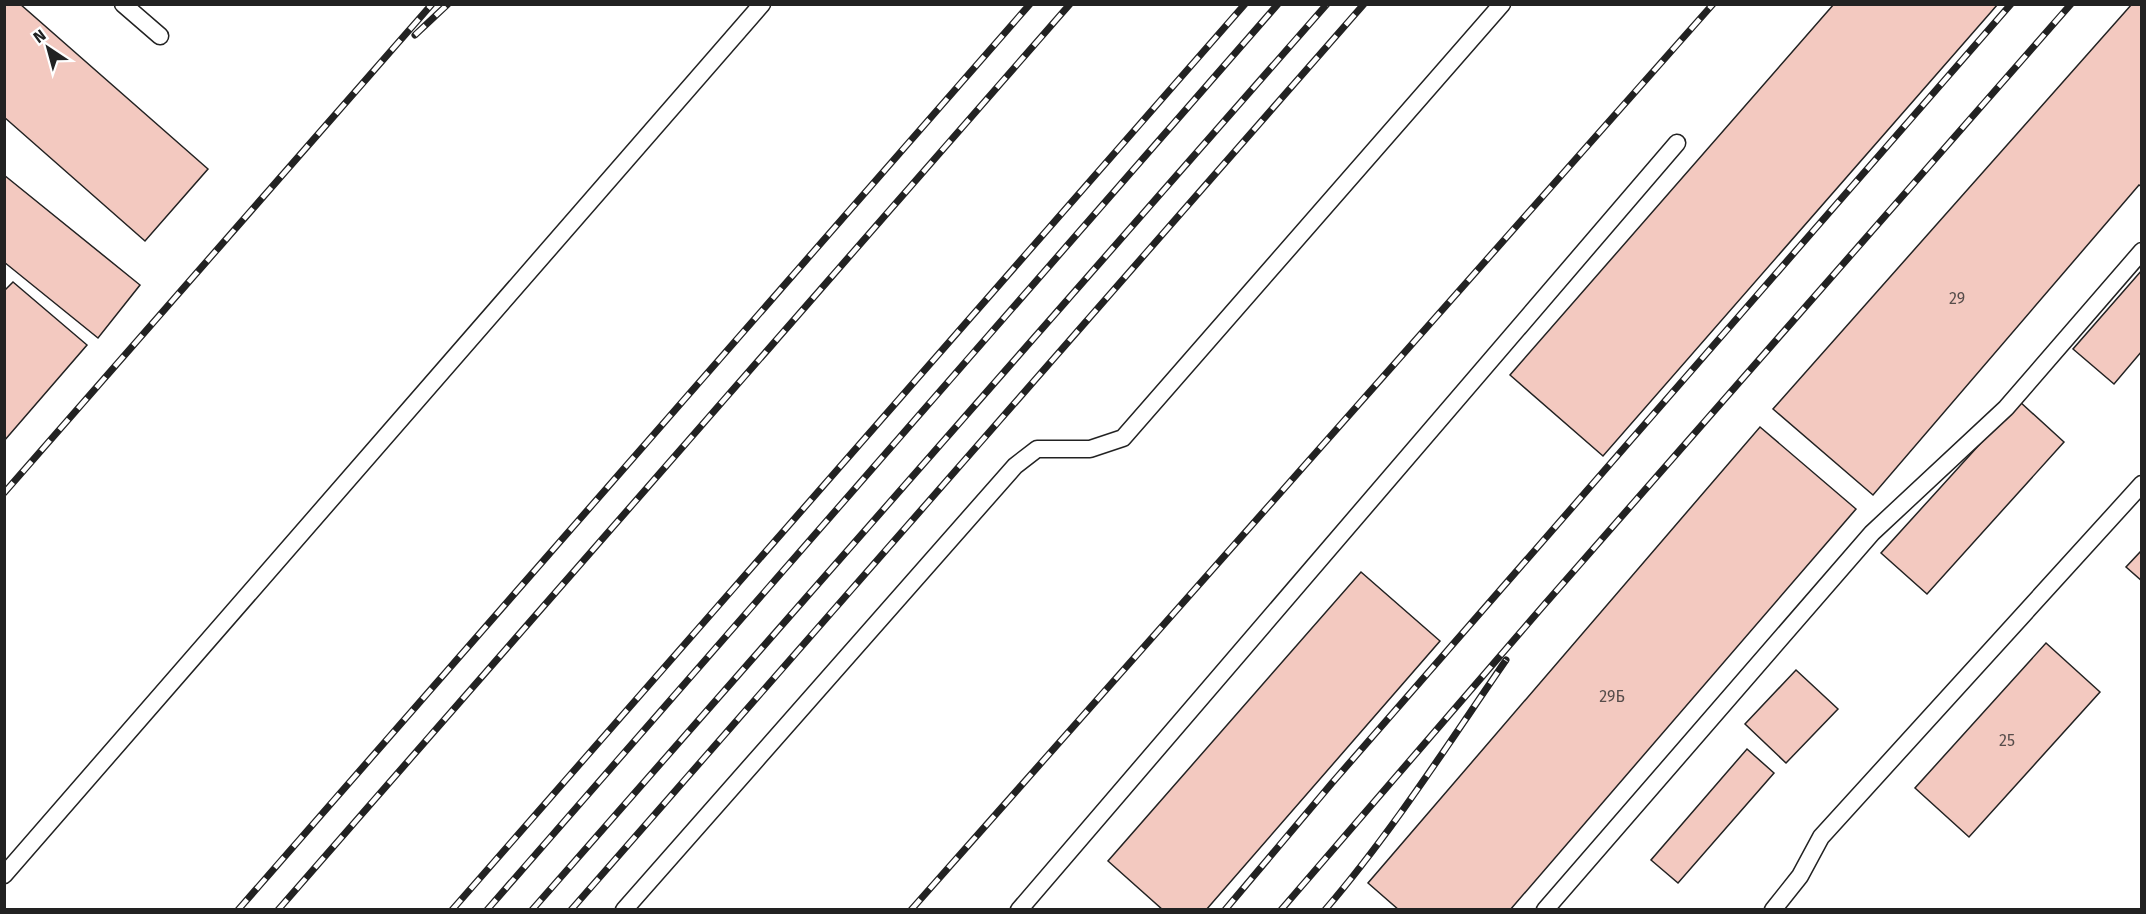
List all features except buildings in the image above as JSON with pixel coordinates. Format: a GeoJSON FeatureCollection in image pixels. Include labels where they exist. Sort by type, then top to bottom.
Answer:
{"type":"FeatureCollection","features":[{"type":"Feature","properties":{"kind":"lane"},"geometry":{"type":"LineString","coordinates":[[123,4],[160,36]]}},
{"type":"Feature","properties":{"kind":"lane"},"geometry":{"type":"LineString","coordinates":[[4,875],[762,4]]}},
{"type":"Feature","properties":{"kind":"lane"},"geometry":{"type":"LineString","coordinates":[[624,909],[1015,465],[1037,449],[1090,449],[1124,438],[1502,4]]}},
{"type":"Feature","properties":{"kind":"lane"},"geometry":{"type":"LineString","coordinates":[[1018,909],[1677,143]]}},
{"type":"Feature","properties":{"kind":"lane"},"geometry":{"type":"LineString","coordinates":[[1545,909],[1872,532],[2006,408],[2142,250]]}},
{"type":"Feature","properties":{"kind":"lane"},"geometry":{"type":"LineString","coordinates":[[1773,909],[1800,876],[1821,837],[2142,484]]}},
{"type":"Feature","properties":{"kind":"railway"},"geometry":{"type":"LineString","coordinates":[[4,493],[432,4]]}},
{"type":"Feature","properties":{"kind":"railway"},"geometry":{"type":"LineString","coordinates":[[415,35],[448,4]]}},
{"type":"Feature","properties":{"kind":"railway"},"geometry":{"type":"LineString","coordinates":[[238,910],[1030,4]]}},
{"type":"Feature","properties":{"kind":"railway"},"geometry":{"type":"LineString","coordinates":[[278,910],[1070,4]]}},
{"type":"Feature","properties":{"kind":"railway"},"geometry":{"type":"LineString","coordinates":[[452,910],[1245,4]]}},
{"type":"Feature","properties":{"kind":"railway"},"geometry":{"type":"LineString","coordinates":[[487,910],[1278,4]]}},
{"type":"Feature","properties":{"kind":"railway"},"geometry":{"type":"LineString","coordinates":[[532,910],[1327,4]]}},
{"type":"Feature","properties":{"kind":"railway"},"geometry":{"type":"LineString","coordinates":[[571,910],[1364,4]]}},
{"type":"Feature","properties":{"kind":"railway"},"geometry":{"type":"LineString","coordinates":[[911,910],[1713,4]]}},
{"type":"Feature","properties":{"kind":"railway"},"geometry":{"type":"LineString","coordinates":[[1225,910],[1332,783],[2011,4]]}},
{"type":"Feature","properties":{"kind":"railway"},"geometry":{"type":"LineString","coordinates":[[1281,910],[1544,605],[2071,4]]}},
{"type":"Feature","properties":{"kind":"railway"},"geometry":{"type":"LineString","coordinates":[[1325,910],[1396,819],[1506,660]]}}]}
